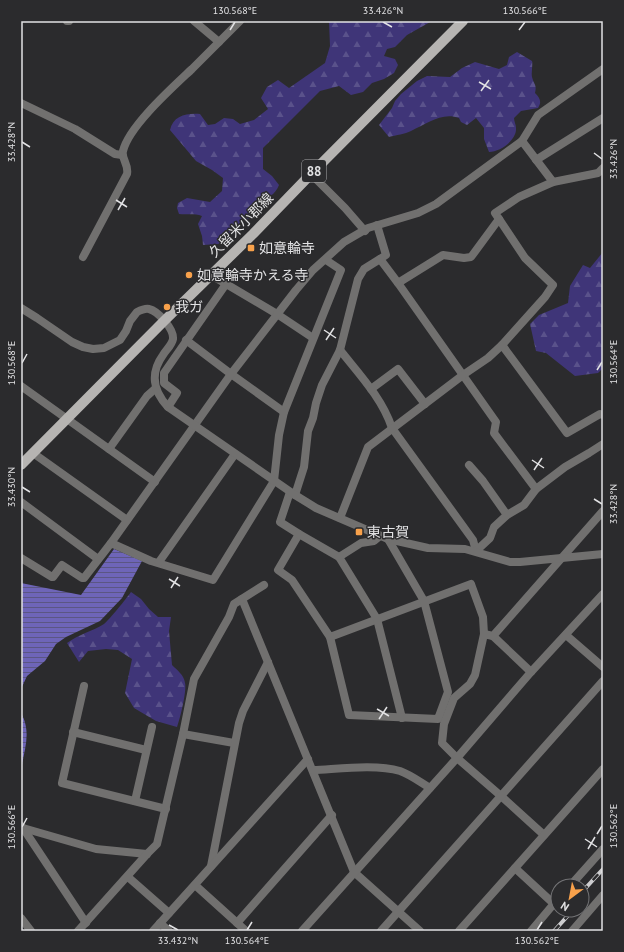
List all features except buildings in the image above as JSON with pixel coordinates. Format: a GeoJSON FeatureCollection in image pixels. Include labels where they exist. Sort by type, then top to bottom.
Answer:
{"type":"FeatureCollection","features":[{"type":"Feature","properties":{"kind":"main road","name":"久留米小郡線"},"geometry":{"type":"LineString","coordinates":[[21,465],[253,234],[463,21]]}},
{"type":"Feature","properties":{"kind":"street"},"geometry":{"type":"LineString","coordinates":[[194,21],[219,42]]}},
{"type":"Feature","properties":{"kind":"street"},"geometry":{"type":"LineString","coordinates":[[83,257],[127,174],[128,168],[122,156],[123,149],[132,133],[161,99],[240,21]]}},
{"type":"Feature","properties":{"kind":"street"},"geometry":{"type":"LineString","coordinates":[[21,558],[52,577],[62,565],[84,578],[155,482],[231,374],[313,270],[326,260],[344,242],[378,224],[418,213],[436,204],[522,141],[538,116],[603,69]]}},
{"type":"Feature","properties":{"kind":"street"},"geometry":{"type":"LineString","coordinates":[[21,103],[75,129],[116,154],[122,156]]}},
{"type":"Feature","properties":{"kind":"street"},"geometry":{"type":"LineString","coordinates":[[536,160],[603,118]]}},
{"type":"Feature","properties":{"kind":"street"},"geometry":{"type":"LineString","coordinates":[[522,141],[553,182]]}},
{"type":"Feature","properties":{"kind":"street"},"geometry":{"type":"LineString","coordinates":[[340,518],[368,447],[463,375],[488,358],[502,345],[554,285],[525,258],[495,213],[519,197],[553,182],[598,173],[603,168]]}},
{"type":"Feature","properties":{"kind":"street"},"geometry":{"type":"LineString","coordinates":[[311,174],[345,208],[365,231]]}},
{"type":"Feature","properties":{"kind":"street"},"geometry":{"type":"LineString","coordinates":[[398,283],[443,255],[464,258],[471,257],[499,219]]}},
{"type":"Feature","properties":{"kind":"street"},"geometry":{"type":"LineString","coordinates":[[378,224],[386,255],[364,270],[358,279],[340,350],[322,385],[308,431],[304,467],[280,522],[339,557],[377,619],[402,718]]}},
{"type":"Feature","properties":{"kind":"street"},"geometry":{"type":"LineString","coordinates":[[380,258],[496,422],[494,433],[536,489]]}},
{"type":"Feature","properties":{"kind":"street"},"geometry":{"type":"LineString","coordinates":[[111,543],[150,561],[159,562],[213,580],[274,481],[279,436],[284,412],[341,270],[326,260]]}},
{"type":"Feature","properties":{"kind":"street"},"geometry":{"type":"LineString","coordinates":[[211,275],[277,314],[313,338]]}},
{"type":"Feature","properties":{"kind":"street"},"geometry":{"type":"LineString","coordinates":[[168,407],[177,393],[164,383],[164,373],[226,284]]}},
{"type":"Feature","properties":{"kind":"street"},"geometry":{"type":"LineString","coordinates":[[21,308],[72,342],[83,348],[93,349],[104,348],[120,340],[130,321],[137,312],[142,309],[154,311],[160,315],[170,330],[173,339],[156,366],[155,377],[156,388],[160,399],[168,407],[305,502],[384,537],[428,548],[465,549],[476,551],[510,562],[561,559],[603,554]]}},
{"type":"Feature","properties":{"kind":"street"},"geometry":{"type":"LineString","coordinates":[[186,340],[284,412]]}},
{"type":"Feature","properties":{"kind":"street"},"geometry":{"type":"LineString","coordinates":[[502,345],[566,433],[600,414],[603,414]]}},
{"type":"Feature","properties":{"kind":"street"},"geometry":{"type":"LineString","coordinates":[[340,350],[371,389],[389,418],[392,428],[473,540],[476,551]]}},
{"type":"Feature","properties":{"kind":"street"},"geometry":{"type":"LineString","coordinates":[[371,389],[398,369],[425,404]]}},
{"type":"Feature","properties":{"kind":"street"},"geometry":{"type":"LineString","coordinates":[[21,386],[155,482]]}},
{"type":"Feature","properties":{"kind":"street"},"geometry":{"type":"LineString","coordinates":[[109,449],[147,396],[156,388]]}},
{"type":"Feature","properties":{"kind":"street"},"geometry":{"type":"LineString","coordinates":[[476,551],[490,538],[494,528],[507,516],[524,505],[536,489],[565,467],[603,444]]}},
{"type":"Feature","properties":{"kind":"street"},"geometry":{"type":"LineString","coordinates":[[33,453],[127,520]]}},
{"type":"Feature","properties":{"kind":"street"},"geometry":{"type":"LineString","coordinates":[[159,562],[235,454]]}},
{"type":"Feature","properties":{"kind":"street"},"geometry":{"type":"LineString","coordinates":[[469,465],[483,481],[507,516]]}},
{"type":"Feature","properties":{"kind":"street"},"geometry":{"type":"LineString","coordinates":[[21,502],[98,559]]}},
{"type":"Feature","properties":{"kind":"street"},"geometry":{"type":"LineString","coordinates":[[493,636],[603,511]]}},
{"type":"Feature","properties":{"kind":"street"},"geometry":{"type":"LineString","coordinates":[[299,534],[278,570],[292,580],[330,638],[349,715],[438,719],[448,692],[424,601],[384,537]]}},
{"type":"Feature","properties":{"kind":"street"},"geometry":{"type":"LineString","coordinates":[[339,557],[361,543],[374,541],[384,537]]}},
{"type":"Feature","properties":{"kind":"street"},"geometry":{"type":"LineString","coordinates":[[330,638],[471,584],[483,617],[484,634],[475,674],[470,684],[454,698],[444,724],[442,743],[544,835]]}},
{"type":"Feature","properties":{"kind":"street"},"geometry":{"type":"LineString","coordinates":[[78,931],[157,844],[183,734],[195,674],[229,617],[234,604],[264,585]]}},
{"type":"Feature","properties":{"kind":"street"},"geometry":{"type":"LineString","coordinates":[[302,931],[457,758],[531,672],[603,594]]}},
{"type":"Feature","properties":{"kind":"street"},"geometry":{"type":"LineString","coordinates":[[242,599],[332,815],[354,872],[420,931]]}},
{"type":"Feature","properties":{"kind":"street"},"geometry":{"type":"LineString","coordinates":[[484,634],[493,636],[531,672]]}},
{"type":"Feature","properties":{"kind":"street"},"geometry":{"type":"LineString","coordinates":[[566,635],[603,667]]}},
{"type":"Feature","properties":{"kind":"street"},"geometry":{"type":"LineString","coordinates":[[211,866],[239,723],[243,711],[268,662]]}},
{"type":"Feature","properties":{"kind":"street"},"geometry":{"type":"LineString","coordinates":[[381,931],[603,682]]}},
{"type":"Feature","properties":{"kind":"street"},"geometry":{"type":"LineString","coordinates":[[84,686],[62,783],[166,809]]}},
{"type":"Feature","properties":{"kind":"street"},"geometry":{"type":"LineString","coordinates":[[135,801],[152,727]]}},
{"type":"Feature","properties":{"kind":"street"},"geometry":{"type":"LineString","coordinates":[[73,732],[146,750]]}},
{"type":"Feature","properties":{"kind":"street"},"geometry":{"type":"LineString","coordinates":[[183,734],[234,743]]}},
{"type":"Feature","properties":{"kind":"street"},"geometry":{"type":"LineString","coordinates":[[153,931],[308,759]]}},
{"type":"Feature","properties":{"kind":"street"},"geometry":{"type":"LineString","coordinates":[[313,770],[386,768],[400,771],[412,776],[430,788]]}},
{"type":"Feature","properties":{"kind":"street"},"geometry":{"type":"LineString","coordinates":[[459,931],[603,769]]}},
{"type":"Feature","properties":{"kind":"street"},"geometry":{"type":"LineString","coordinates":[[237,923],[332,815]]}},
{"type":"Feature","properties":{"kind":"street"},"geometry":{"type":"LineString","coordinates":[[22,827],[96,849],[147,854]]}},
{"type":"Feature","properties":{"kind":"street"},"geometry":{"type":"LineString","coordinates":[[22,827],[86,923]]}},
{"type":"Feature","properties":{"kind":"street"},"geometry":{"type":"LineString","coordinates":[[577,878],[603,849]]}},
{"type":"Feature","properties":{"kind":"street"},"geometry":{"type":"LineString","coordinates":[[515,868],[550,897]]}},
{"type":"Feature","properties":{"kind":"street"},"geometry":{"type":"LineString","coordinates":[[128,877],[169,914]]}},
{"type":"Feature","properties":{"kind":"street"},"geometry":{"type":"LineString","coordinates":[[194,885],[246,931]]}},
{"type":"Feature","properties":{"kind":"street"},"geometry":{"type":"LineString","coordinates":[[572,931],[603,896]]}},
{"type":"Feature","properties":{"kind":"street"},"geometry":{"type":"LineString","coordinates":[[531,931],[550,909]]}},
{"type":"Feature","properties":{"kind":"street"},"geometry":{"type":"LineString","coordinates":[[21,918],[30,931]]}},
{"type":"Feature","properties":{"kind":"street"},"geometry":{"type":"LineString","coordinates":[[160,923],[169,931]]}},
{"type":"Feature","properties":{"kind":"green space"},"geometry":{"type":"Polygon","coordinates":[[[329,21],[432,21],[407,35],[395,47],[387,49],[384,56],[395,59],[398,65],[394,73],[384,79],[372,83],[363,92],[351,95],[339,86],[320,91],[263,148],[263,169],[272,176],[279,185],[273,194],[259,202],[254,216],[240,221],[239,228],[231,230],[228,240],[218,244],[203,245],[198,224],[202,216],[193,214],[179,214],[177,208],[178,203],[187,198],[210,202],[222,191],[223,178],[196,161],[170,130],[174,121],[181,116],[190,114],[200,114],[208,125],[215,124],[224,118],[233,119],[240,124],[254,120],[268,109],[261,98],[267,87],[278,80],[289,88],[325,63],[330,46],[329,21]]]}},
{"type":"Feature","properties":{"kind":"green space"},"geometry":{"type":"Polygon","coordinates":[[[517,52],[532,61],[532,77],[536,90],[535,93],[539,98],[540,104],[538,108],[521,111],[514,118],[516,132],[511,141],[503,148],[489,152],[484,139],[484,128],[476,118],[467,125],[461,122],[459,118],[440,118],[428,122],[409,132],[389,137],[379,125],[401,94],[417,81],[427,76],[450,77],[462,68],[475,62],[499,69],[507,65],[509,57],[517,52]]]}},
{"type":"Feature","properties":{"kind":"green space"},"geometry":{"type":"Polygon","coordinates":[[[603,252],[603,368],[598,373],[575,376],[546,353],[536,351],[530,324],[539,315],[568,303],[570,286],[583,265],[590,268],[603,252]]]}},
{"type":"Feature","properties":{"kind":"green space"},"geometry":{"type":"Polygon","coordinates":[[[131,592],[141,599],[158,617],[171,617],[169,631],[172,665],[182,675],[185,687],[183,705],[177,727],[156,721],[134,708],[125,693],[132,659],[118,650],[106,649],[88,651],[79,662],[67,643],[76,637],[104,624],[131,592]]]}},
{"type":"Feature","properties":{"kind":"shaded area"},"geometry":{"type":"Polygon","coordinates":[[[114,549],[142,561],[122,598],[100,621],[66,637],[56,644],[45,661],[27,676],[21,689],[21,583],[81,595],[114,549]]]}},
{"type":"Feature","properties":{"kind":"shaded area"},"geometry":{"type":"Polygon","coordinates":[[[21,713],[27,734],[21,771],[21,713]]]}},
{"type":"Feature","properties":{"kind":"railway"},"geometry":{"type":"LineString","coordinates":[[590,883],[603,869]]}},
{"type":"Feature","properties":{"kind":"railway"},"geometry":{"type":"LineString","coordinates":[[554,931],[566,918]]}},
{"type":"Feature","properties":{"kind":"place","name":"如意輪寺"},"geometry":{"type":"Point","coordinates":[251,248]}},
{"type":"Feature","properties":{"kind":"place","name":"如意輪寺かえる寺"},"geometry":{"type":"Point","coordinates":[189,275]}},
{"type":"Feature","properties":{"kind":"place","name":"我ガ"},"geometry":{"type":"Point","coordinates":[167,307]}},
{"type":"Feature","properties":{"kind":"place","name":"東古賀"},"geometry":{"type":"Point","coordinates":[359,532]}}]}
